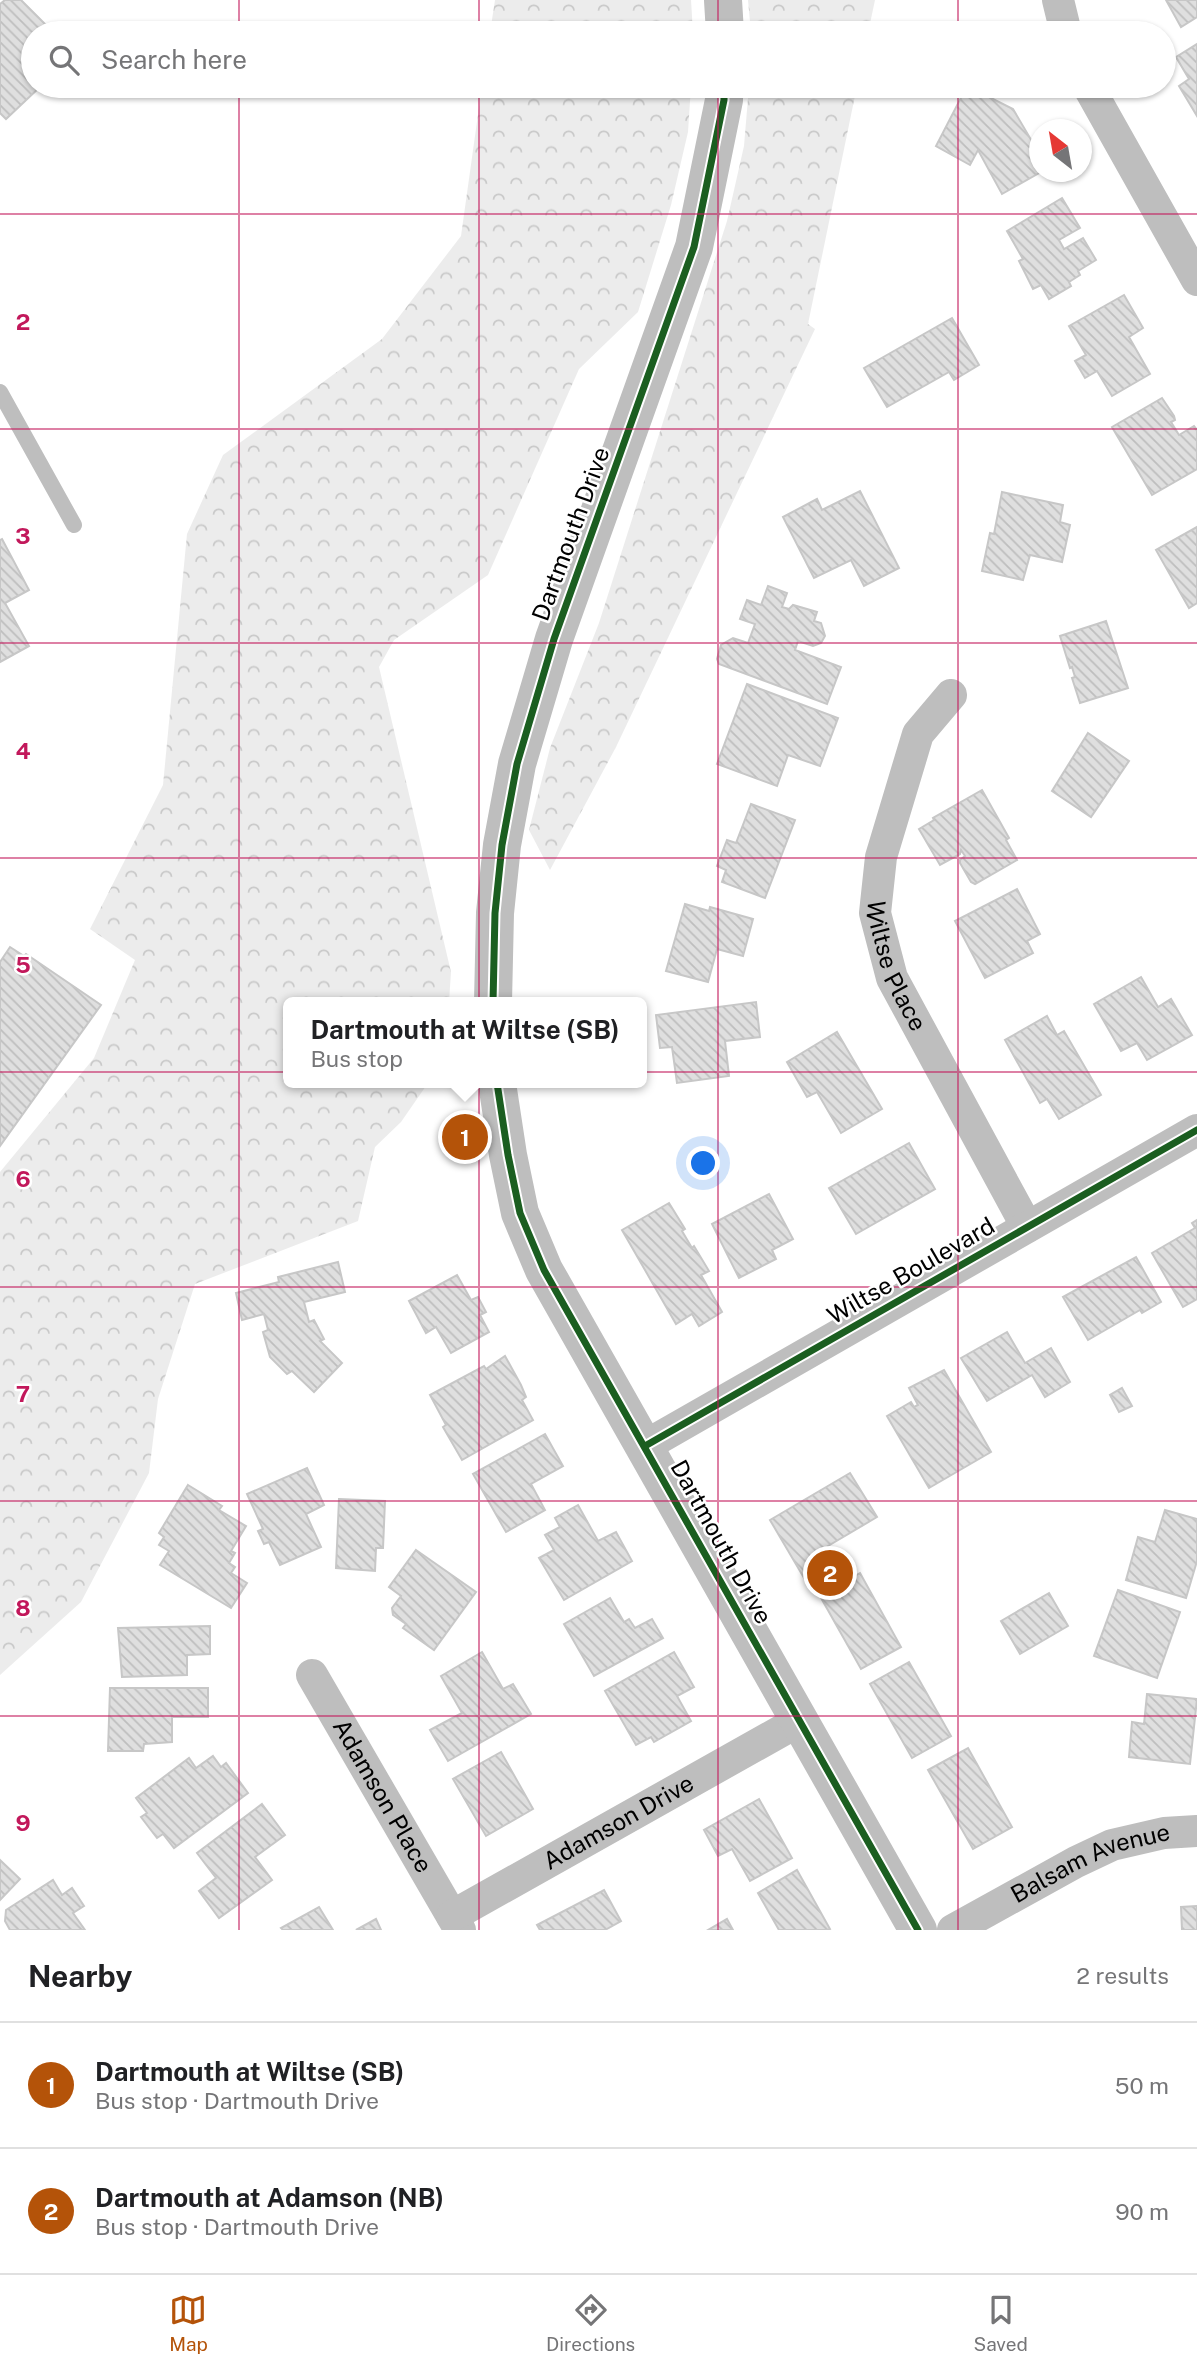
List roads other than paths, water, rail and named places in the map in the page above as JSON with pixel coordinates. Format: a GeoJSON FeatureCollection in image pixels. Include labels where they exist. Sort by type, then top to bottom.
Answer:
{"type":"FeatureCollection","features":[{"type":"Feature","properties":{"kind":"street"},"geometry":{"type":"LineString","coordinates":[[723,0],[724,21]]}},
{"type":"Feature","properties":{"kind":"street"},"geometry":{"type":"LineString","coordinates":[[1058,0],[1063,21]]}},
{"type":"Feature","properties":{"kind":"street","name":"Dartmouth Drive"},"geometry":{"type":"LineString","coordinates":[[493,997],[495,912],[502,845],[517,764],[554,639],[694,247],[724,98]]}},
{"type":"Feature","properties":{"kind":"street"},"geometry":{"type":"LineString","coordinates":[[1095,98],[1197,280]]}},
{"type":"Feature","properties":{"kind":"street","name":"Wiltse Place"},"geometry":{"type":"LineString","coordinates":[[951,695],[918,734],[881,856],[875,913],[892,978],[1027,1227]]}},
{"type":"Feature","properties":{"kind":"street","name":"Dartmouth Drive"},"geometry":{"type":"LineString","coordinates":[[498,1088],[520,1213],[544,1270],[918,1930]]}},
{"type":"Feature","properties":{"kind":"street","name":"Wiltse Boulevard"},"geometry":{"type":"LineString","coordinates":[[645,1446],[1197,1130]]}},
{"type":"Feature","properties":{"kind":"street","name":"Adamson Place"},"geometry":{"type":"LineString","coordinates":[[312,1675],[456,1923]]}},
{"type":"Feature","properties":{"kind":"street","name":"Adamson Drive"},"geometry":{"type":"LineString","coordinates":[[456,1923],[799,1721]]}},
{"type":"Feature","properties":{"kind":"street","name":"Balsam Avenue"},"geometry":{"type":"LineString","coordinates":[[953,1930],[1112,1845],[1164,1833],[1197,1832]]}},
{"type":"Feature","properties":{"kind":"lane"},"geometry":{"type":"LineString","coordinates":[[0,393],[74,525]]}},
{"type":"Feature","properties":{"kind":"place","name":"Dartmouth at Wiltse (SB)"},"geometry":{"type":"Point","coordinates":[465,1137]}},
{"type":"Feature","properties":{"kind":"place","name":"Dartmouth at Adamson (NB)"},"geometry":{"type":"Point","coordinates":[830,1573]}}]}
